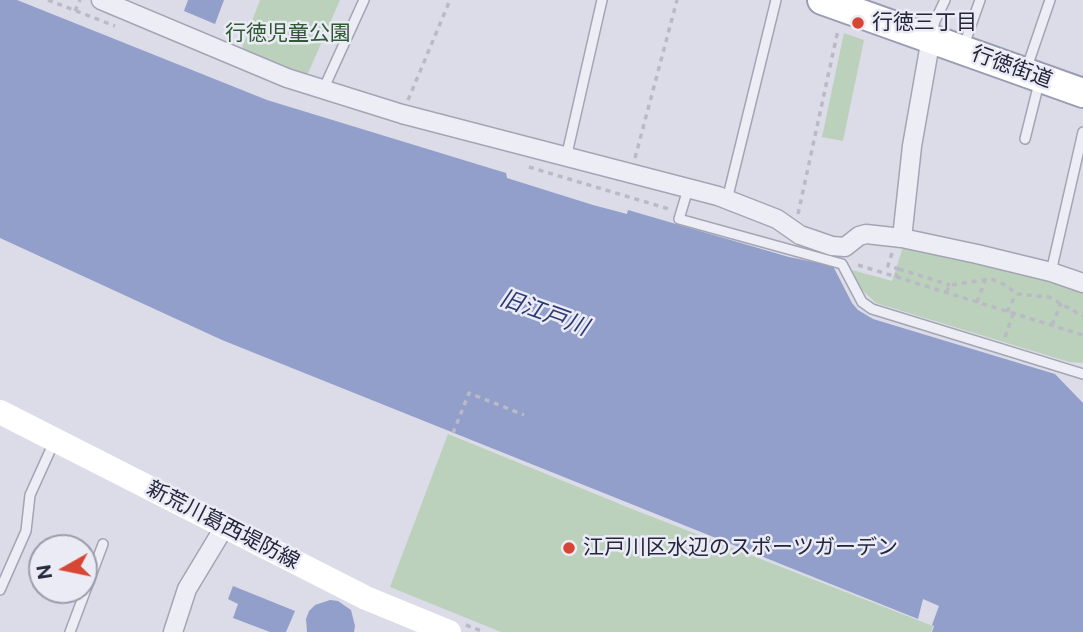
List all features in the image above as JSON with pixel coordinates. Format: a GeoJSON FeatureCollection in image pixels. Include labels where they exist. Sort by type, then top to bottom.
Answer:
{"type":"FeatureCollection","features":[{"type":"Feature","properties":{"kind":"main road","name":"行徳街道"},"geometry":{"type":"LineString","coordinates":[[845,5],[1083,93]]}},
{"type":"Feature","properties":{"kind":"main road","name":"新荒川葛西堤防線"},"geometry":{"type":"LineString","coordinates":[[0,412],[366,598],[449,632]]}},
{"type":"Feature","properties":{"kind":"street"},"geometry":{"type":"LineString","coordinates":[[101,0],[287,78],[402,114],[727,200],[840,248],[848,246],[863,234],[902,238],[1051,272],[1083,283]]}},
{"type":"Feature","properties":{"kind":"street"},"geometry":{"type":"LineString","coordinates":[[902,238],[912,146],[931,38]]}},
{"type":"Feature","properties":{"kind":"street"},"geometry":{"type":"LineString","coordinates":[[173,632],[187,589],[225,526]]}},
{"type":"Feature","properties":{"kind":"lane"},"geometry":{"type":"LineString","coordinates":[[323,90],[364,0]]}},
{"type":"Feature","properties":{"kind":"lane"},"geometry":{"type":"LineString","coordinates":[[566,158],[602,0]]}},
{"type":"Feature","properties":{"kind":"lane"},"geometry":{"type":"LineString","coordinates":[[727,200],[776,0]]}},
{"type":"Feature","properties":{"kind":"lane"},"geometry":{"type":"LineString","coordinates":[[931,38],[935,21],[945,0]]}},
{"type":"Feature","properties":{"kind":"lane"},"geometry":{"type":"LineString","coordinates":[[962,49],[980,0]]}},
{"type":"Feature","properties":{"kind":"lane"},"geometry":{"type":"LineString","coordinates":[[1025,139],[1033,75],[1050,0]]}},
{"type":"Feature","properties":{"kind":"lane"},"geometry":{"type":"LineString","coordinates":[[1051,272],[1083,132]]}},
{"type":"Feature","properties":{"kind":"lane"},"geometry":{"type":"LineString","coordinates":[[688,189],[679,219],[842,264],[862,302],[872,309],[1083,374]]}},
{"type":"Feature","properties":{"kind":"lane"},"geometry":{"type":"LineString","coordinates":[[0,590],[26,531],[30,495],[55,440]]}},
{"type":"Feature","properties":{"kind":"lane"},"geometry":{"type":"LineString","coordinates":[[70,632],[103,544]]}},
{"type":"Feature","properties":{"kind":"path"},"geometry":{"type":"LineString","coordinates":[[75,11],[80,0]]}},
{"type":"Feature","properties":{"kind":"path"},"geometry":{"type":"LineString","coordinates":[[402,114],[450,0]]}},
{"type":"Feature","properties":{"kind":"path"},"geometry":{"type":"LineString","coordinates":[[630,174],[677,0]]}},
{"type":"Feature","properties":{"kind":"path"},"geometry":{"type":"LineString","coordinates":[[793,230],[845,5]]}},
{"type":"Feature","properties":{"kind":"path"},"geometry":{"type":"LineString","coordinates":[[892,267],[950,285],[986,278],[997,280],[1016,294],[1038,295],[1061,303],[1083,316]]}},
{"type":"Feature","properties":{"kind":"path"},"geometry":{"type":"LineString","coordinates":[[899,269],[895,277],[1083,335]]}},
{"type":"Feature","properties":{"kind":"path"},"geometry":{"type":"LineString","coordinates":[[977,302],[986,278]]}},
{"type":"Feature","properties":{"kind":"path"},"geometry":{"type":"LineString","coordinates":[[946,292],[950,285]]}},
{"type":"Feature","properties":{"kind":"path"},"geometry":{"type":"LineString","coordinates":[[1007,312],[1016,294]]}},
{"type":"Feature","properties":{"kind":"path"},"geometry":{"type":"LineString","coordinates":[[1052,326],[1061,303]]}},
{"type":"Feature","properties":{"kind":"path"},"geometry":{"type":"LineString","coordinates":[[1000,349],[1013,314]]}},
{"type":"Feature","properties":{"kind":"path"},"geometry":{"type":"LineString","coordinates":[[453,433],[469,393],[524,415]]}},
{"type":"Feature","properties":{"kind":"green space","name":"行徳児童公園"},"geometry":{"type":"Polygon","coordinates":[[[260,0],[340,0],[306,78],[241,51],[260,0]]]}},
{"type":"Feature","properties":{"kind":"green space"},"geometry":{"type":"Polygon","coordinates":[[[844,33],[864,40],[843,141],[822,137],[844,33]]]}},
{"type":"Feature","properties":{"kind":"green space"},"geometry":{"type":"Polygon","coordinates":[[[904,244],[975,259],[1083,290],[1083,363],[1069,362],[876,303],[862,290],[852,270],[892,281],[904,244]]]}},
{"type":"Feature","properties":{"kind":"green space","name":"江戸川区水辺のスポーツガーデン"},"geometry":{"type":"Polygon","coordinates":[[[448,434],[933,626],[931,632],[501,632],[390,587],[448,434]]]}},
{"type":"Feature","properties":{"kind":"water","name":"旧江戸川"},"geometry":{"type":"Polygon","coordinates":[[[0,0],[17,0],[267,100],[506,173],[507,178],[593,205],[627,214],[628,210],[789,257],[833,266],[852,303],[873,319],[1055,374],[1083,403],[1083,632],[932,632],[939,606],[923,599],[918,619],[222,340],[0,238],[0,0]]]}},
{"type":"Feature","properties":{"kind":"water"},"geometry":{"type":"Polygon","coordinates":[[[188,0],[224,0],[215,24],[184,11],[188,0]]]}},
{"type":"Feature","properties":{"kind":"water"},"geometry":{"type":"Polygon","coordinates":[[[233,586],[295,611],[286,632],[270,632],[233,618],[238,604],[228,599],[233,586]]]}},
{"type":"Feature","properties":{"kind":"water"},"geometry":{"type":"Polygon","coordinates":[[[330,600],[338,601],[351,610],[354,632],[307,632],[306,619],[309,611],[315,605],[330,600]]]}},
{"type":"Feature","properties":{"kind":"place","name":"行徳三丁目"},"geometry":{"type":"Point","coordinates":[858,23]}},
{"type":"Feature","properties":{"kind":"place","name":"江戸川区水辺のスポーツガーデン"},"geometry":{"type":"Point","coordinates":[569,548]}}]}
